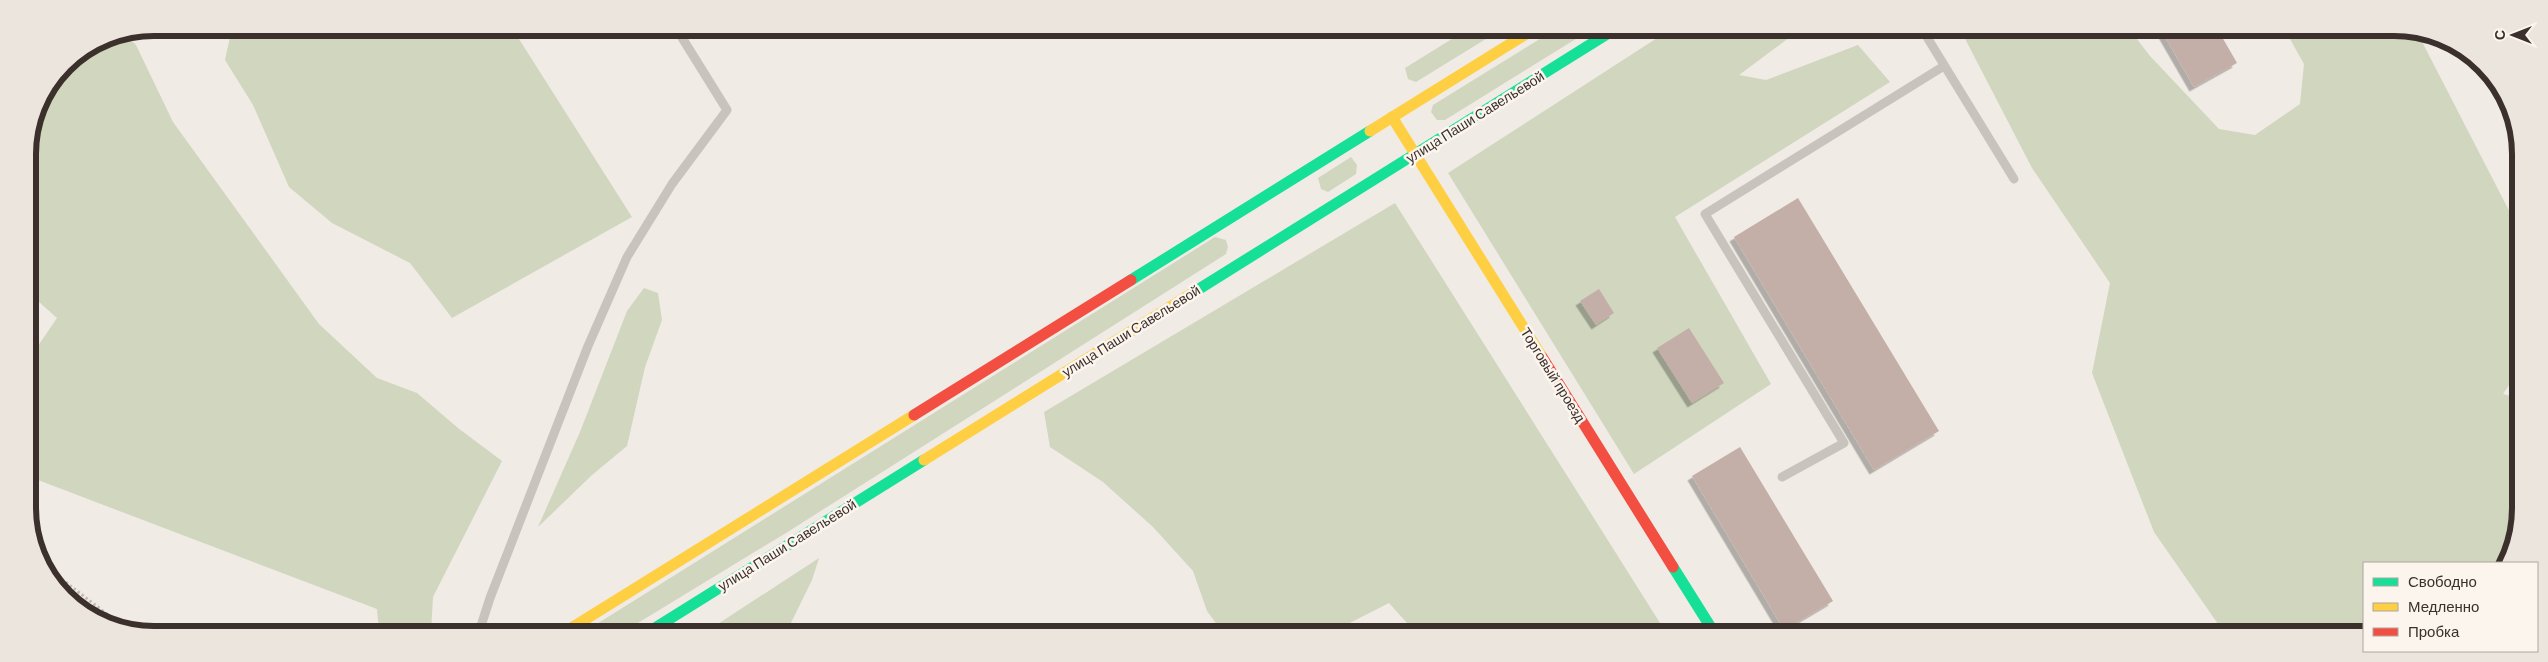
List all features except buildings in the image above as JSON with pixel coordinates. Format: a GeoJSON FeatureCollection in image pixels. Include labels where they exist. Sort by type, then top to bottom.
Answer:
{"type":"FeatureCollection","features":[{"type":"Feature","properties":{"kind":"street"},"geometry":{"type":"LineString","coordinates":[[575,626],[1523,36]]}},
{"type":"Feature","properties":{"kind":"street","name":"улица Паши Савельевой"},"geometry":{"type":"LineString","coordinates":[[657,626],[1604,36]]}},
{"type":"Feature","properties":{"kind":"street","name":"Торговый проезд"},"geometry":{"type":"LineString","coordinates":[[1392,117],[1710,625]]}},
{"type":"Feature","properties":{"kind":"lane"},"geometry":{"type":"LineString","coordinates":[[481,626],[490,598],[588,346],[627,257],[672,184],[728,110],[681,36]]}},
{"type":"Feature","properties":{"kind":"lane"},"geometry":{"type":"LineString","coordinates":[[1926,36],[2014,179]]}},
{"type":"Feature","properties":{"kind":"lane"},"geometry":{"type":"LineString","coordinates":[[1782,477],[1844,443],[1705,214],[1944,66]]}},
{"type":"Feature","properties":{"kind":"path"},"geometry":{"type":"LineString","coordinates":[[59,577],[111,617]]}},
{"type":"Feature","properties":{"kind":"green space"},"geometry":{"type":"Polygon","coordinates":[[[230,36],[517,36],[632,217],[452,318],[410,263],[332,223],[289,187],[253,105],[225,60],[230,36]]]}},
{"type":"Feature","properties":{"kind":"green space"},"geometry":{"type":"Polygon","coordinates":[[[1457,36],[1491,36],[1416,82],[1408,79],[1405,68],[1457,36]]]}},
{"type":"Feature","properties":{"kind":"green space"},"geometry":{"type":"Polygon","coordinates":[[[1545,36],[1581,36],[1445,120],[1437,120],[1431,112],[1433,105],[1545,36]]]}},
{"type":"Feature","properties":{"kind":"green space"},"geometry":{"type":"Polygon","coordinates":[[[1660,36],[1792,36],[1739,75],[1766,80],[1858,45],[1890,82],[1675,217],[1771,384],[1634,474],[1448,173],[1660,36]]]}},
{"type":"Feature","properties":{"kind":"green space"},"geometry":{"type":"Polygon","coordinates":[[[1964,36],[2135,36],[2150,56],[2219,129],[2255,135],[2300,104],[2304,64],[2288,36],[2394,36],[2421,40],[2512,216],[2512,381],[2503,394],[2512,396],[2512,508],[2511,523],[2499,562],[2363,562],[2363,625],[2219,625],[2154,532],[2092,373],[2110,283],[2032,168],[1964,36]]]}},
{"type":"Feature","properties":{"kind":"green space"},"geometry":{"type":"Polygon","coordinates":[[[130,39],[136,45],[173,122],[319,324],[377,378],[417,393],[458,428],[502,461],[433,597],[431,626],[378,626],[377,609],[36,479],[36,348],[57,318],[37,300],[37,139],[40,124],[52,95],[76,66],[102,48],[130,39]]]}},
{"type":"Feature","properties":{"kind":"green space"},"geometry":{"type":"Polygon","coordinates":[[[1351,157],[1357,165],[1356,174],[1328,192],[1321,189],[1318,178],[1351,157]]]}},
{"type":"Feature","properties":{"kind":"green space"},"geometry":{"type":"Polygon","coordinates":[[[1395,203],[1662,625],[1409,625],[1389,603],[1345,625],[1218,626],[1207,611],[1193,571],[1153,527],[1103,482],[1050,447],[1044,412],[1395,203]]]}},
{"type":"Feature","properties":{"kind":"green space"},"geometry":{"type":"Polygon","coordinates":[[[1215,237],[1226,240],[1228,247],[1226,254],[786,533],[633,626],[594,626],[1215,237]]]}},
{"type":"Feature","properties":{"kind":"green space"},"geometry":{"type":"Polygon","coordinates":[[[644,288],[658,293],[662,320],[645,367],[627,446],[592,475],[538,527],[580,432],[627,311],[644,288]]]}},
{"type":"Feature","properties":{"kind":"green space"},"geometry":{"type":"Polygon","coordinates":[[[819,558],[812,580],[790,626],[715,626],[819,558]]]}},
{"type":"Feature","properties":{"kind":"traffic: fast"},"geometry":{"type":"LineString","coordinates":[[1191,294],[1604,36]]}},
{"type":"Feature","properties":{"kind":"traffic: fast"},"geometry":{"type":"LineString","coordinates":[[1131,280],[1370,131]]}},
{"type":"Feature","properties":{"kind":"traffic: fast"},"geometry":{"type":"LineString","coordinates":[[659,626],[924,460]]}},
{"type":"Feature","properties":{"kind":"traffic: fast"},"geometry":{"type":"LineString","coordinates":[[1673,567],[1710,625]]}},
{"type":"Feature","properties":{"kind":"traffic: slow"},"geometry":{"type":"LineString","coordinates":[[1370,131],[1523,36]]}},
{"type":"Feature","properties":{"kind":"traffic: slow"},"geometry":{"type":"LineString","coordinates":[[1392,117],[1542,357]]}},
{"type":"Feature","properties":{"kind":"traffic: slow"},"geometry":{"type":"LineString","coordinates":[[924,460],[1191,294]]}},
{"type":"Feature","properties":{"kind":"traffic: slow"},"geometry":{"type":"LineString","coordinates":[[575,626],[914,415]]}},
{"type":"Feature","properties":{"kind":"traffic: jam"},"geometry":{"type":"LineString","coordinates":[[914,415],[1131,280]]}},
{"type":"Feature","properties":{"kind":"traffic: jam"},"geometry":{"type":"LineString","coordinates":[[1542,357],[1673,567]]}}]}
